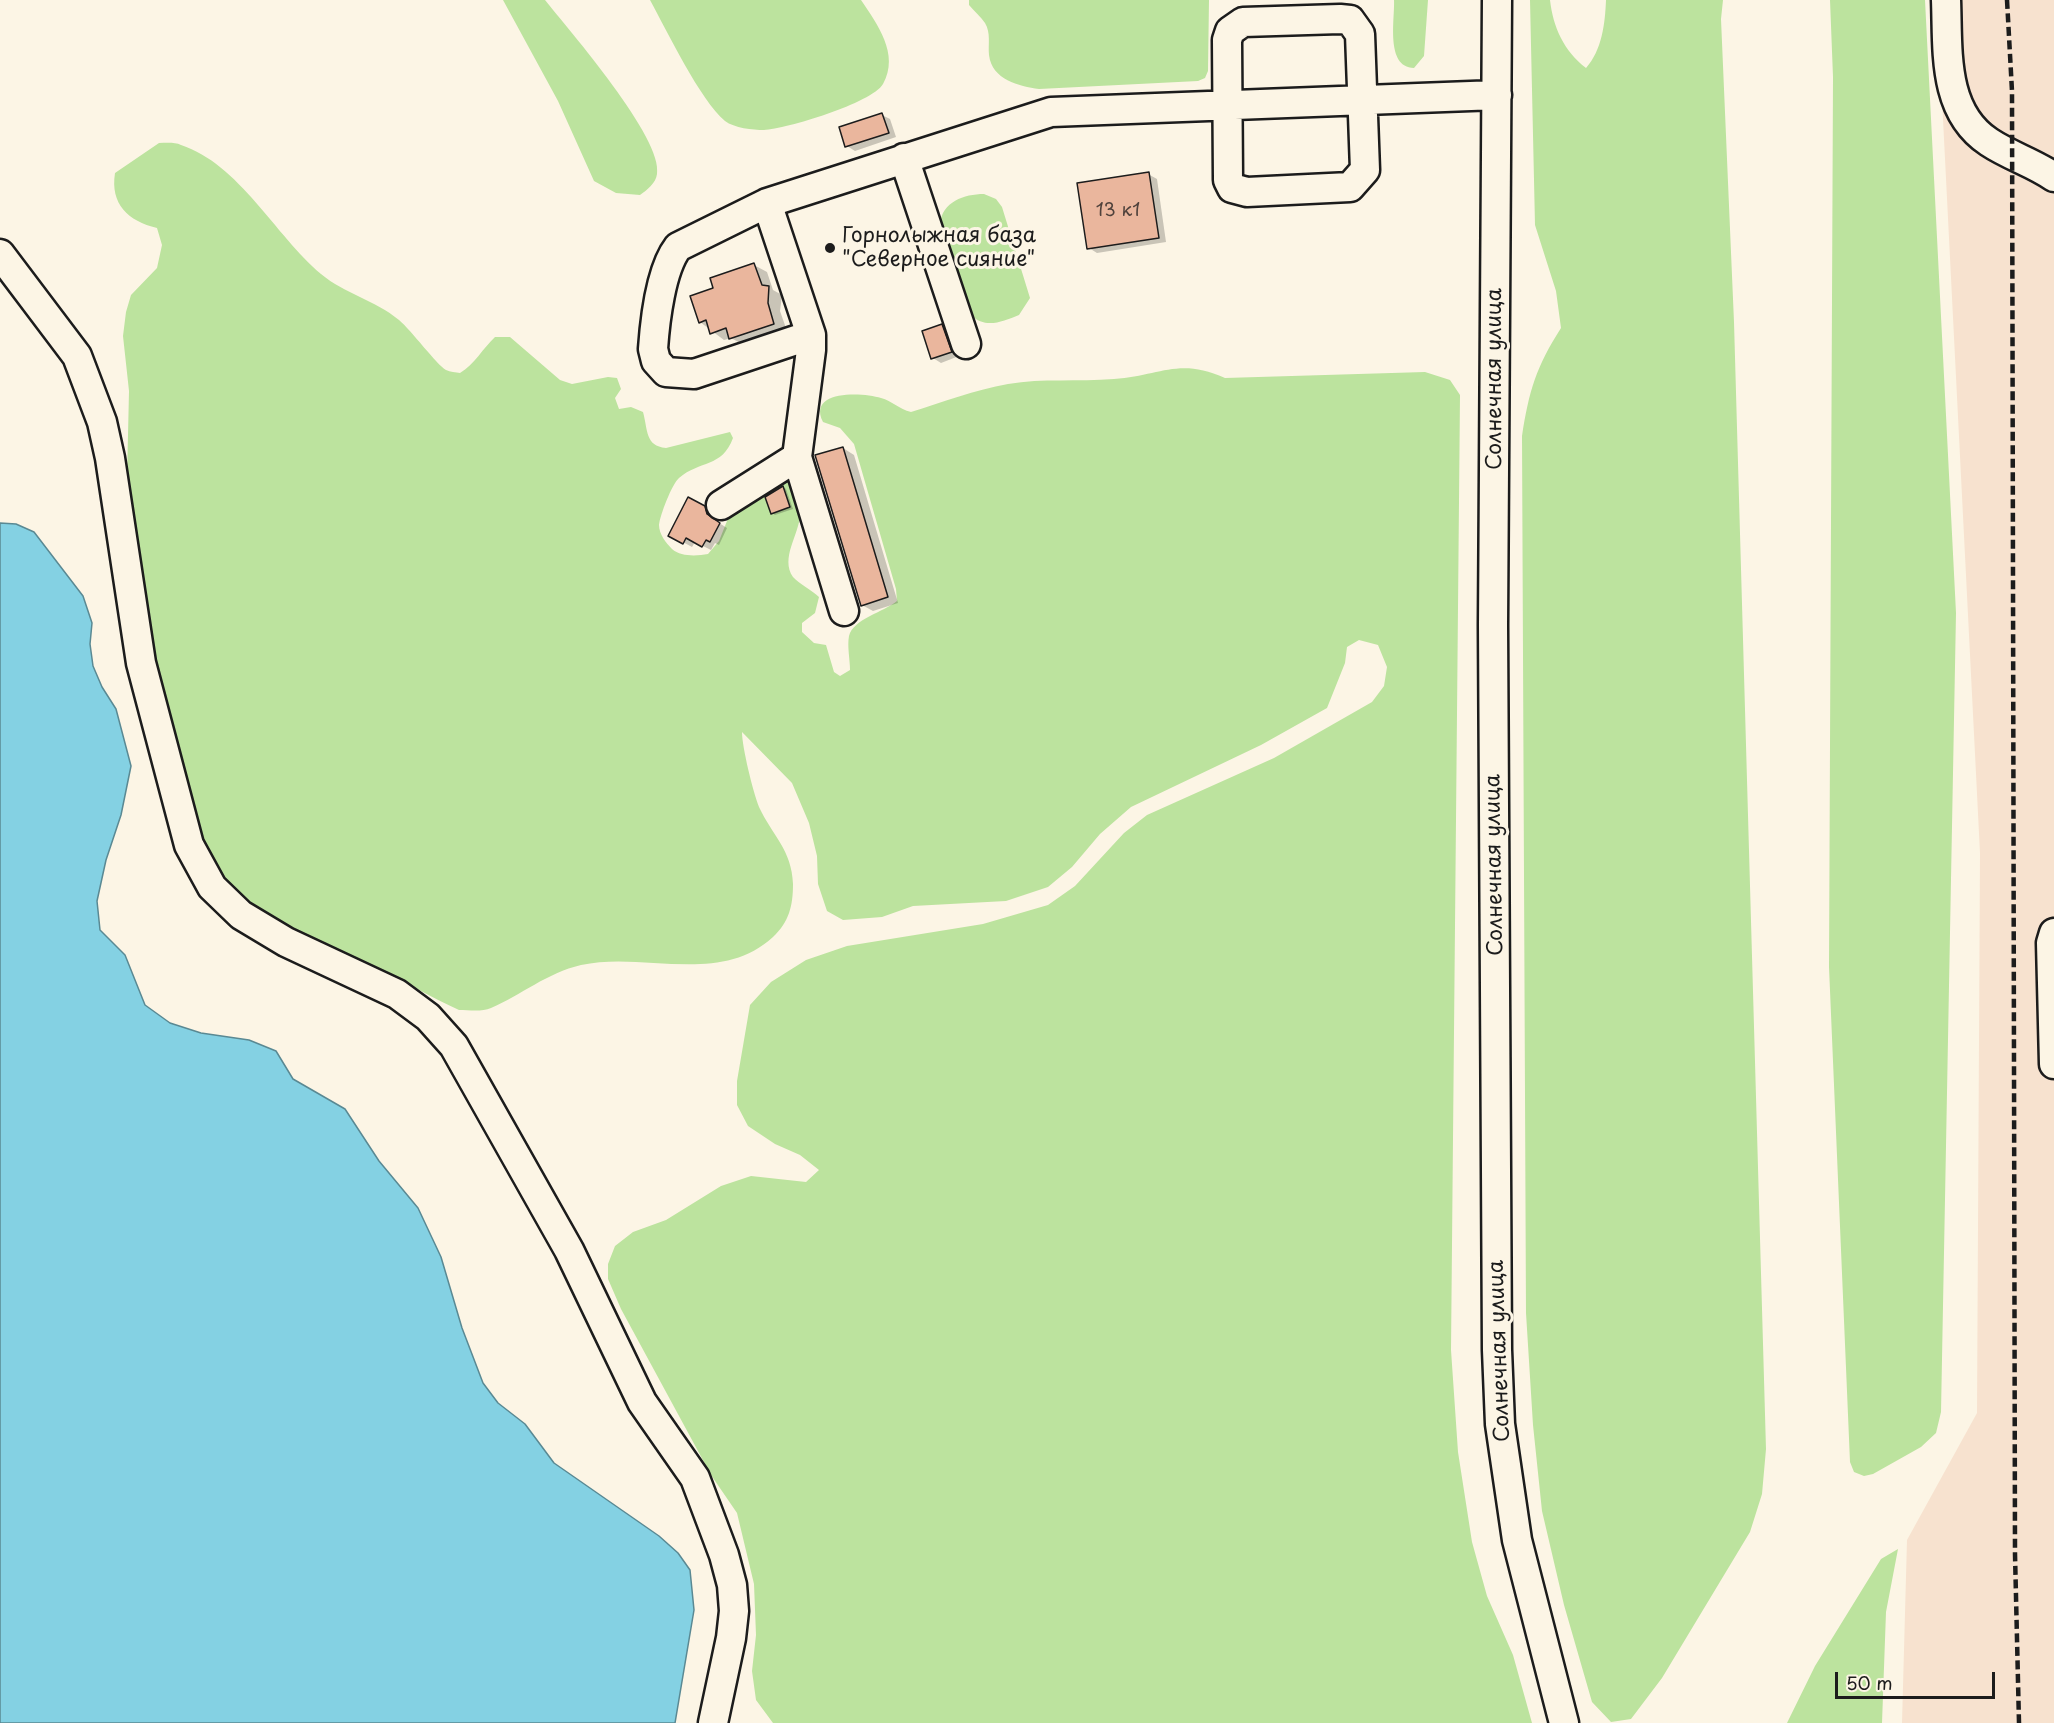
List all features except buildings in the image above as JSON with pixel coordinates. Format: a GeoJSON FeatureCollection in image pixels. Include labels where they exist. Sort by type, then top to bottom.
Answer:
{"type":"FeatureCollection","features":[{"type":"Feature","properties":{"kind":"street","name":"Солнечная улица"},"geometry":{"type":"LineString","coordinates":[[1497,0],[1493,625],[1497,1350],[1500,1424],[1517,1540],[1564,1723]]}},
{"type":"Feature","properties":{"kind":"street"},"geometry":{"type":"LineString","coordinates":[[1946,0],[1951,86],[1962,114],[1977,133],[1988,141],[2054,177]]}},
{"type":"Feature","properties":{"kind":"street"},"geometry":{"type":"LineString","coordinates":[[1350,20],[1356,25],[1360,34],[1363,100],[1365,170],[1350,188],[1247,192],[1232,188],[1228,180],[1227,40],[1230,31],[1243,22],[1350,20]]}},
{"type":"Feature","properties":{"kind":"street"},"geometry":{"type":"LineString","coordinates":[[810,335],[694,374],[666,372],[654,356],[653,342],[666,269],[673,254],[678,247],[767,203],[1052,112],[1497,95]]}},
{"type":"Feature","properties":{"kind":"street"},"geometry":{"type":"LineString","coordinates":[[904,158],[966,344]]}},
{"type":"Feature","properties":{"kind":"street"},"geometry":{"type":"LineString","coordinates":[[2026,160],[2038,164],[2054,161]]}},
{"type":"Feature","properties":{"kind":"street"},"geometry":{"type":"LineString","coordinates":[[767,203],[810,335],[811,350],[796,457],[844,611]]}},
{"type":"Feature","properties":{"kind":"street"},"geometry":{"type":"LineString","coordinates":[[0,254],[77,356],[91,389],[110,458],[141,663],[189,845],[212,887],[241,915],[286,942],[397,994],[428,1017],[454,1046],[569,1250],[642,1402],[696,1478],[724,1555],[734,1611],[731,1638],[713,1723]]}},
{"type":"Feature","properties":{"kind":"street"},"geometry":{"type":"LineString","coordinates":[[721,505],[796,457]]}},
{"type":"Feature","properties":{"kind":"street"},"geometry":{"type":"LineString","coordinates":[[2054,933],[2051,943],[2054,1064]]}},
{"type":"Feature","properties":{"kind":"shaded area"},"geometry":{"type":"Polygon","coordinates":[[[1937,0],[2054,0],[2054,1723],[1902,1723],[1907,1540],[1977,1413],[1980,853],[1937,0]]]}},
{"type":"Feature","properties":{"kind":"green space"},"geometry":{"type":"Polygon","coordinates":[[[503,0],[545,0],[613,85],[646,136],[655,158],[657,174],[655,180],[640,195],[616,193],[594,181],[558,101],[503,0]]]}},
{"type":"Feature","properties":{"kind":"green space"},"geometry":{"type":"Polygon","coordinates":[[[650,0],[861,0],[884,40],[888,51],[888,73],[883,84],[876,91],[828,114],[775,129],[760,130],[738,127],[725,121],[705,98],[650,0]]]}},
{"type":"Feature","properties":{"kind":"green space"},"geometry":{"type":"Polygon","coordinates":[[[969,0],[1209,0],[1208,71],[1205,78],[1198,81],[1039,89],[1015,84],[1001,76],[991,64],[987,27],[969,5],[969,0]]]}},
{"type":"Feature","properties":{"kind":"green space"},"geometry":{"type":"Polygon","coordinates":[[[1394,0],[1428,0],[1424,56],[1414,68],[1405,66],[1395,51],[1393,41],[1394,0]]]}},
{"type":"Feature","properties":{"kind":"green space"},"geometry":{"type":"Polygon","coordinates":[[[1530,0],[1550,0],[1561,38],[1586,68],[1599,45],[1606,0],[1723,0],[1721,19],[1734,322],[1766,1449],[1762,1494],[1750,1532],[1662,1678],[1631,1719],[1611,1722],[1592,1702],[1564,1605],[1542,1511],[1533,1425],[1526,1313],[1522,436],[1535,380],[1545,355],[1561,328],[1556,291],[1535,225],[1530,0]]]}},
{"type":"Feature","properties":{"kind":"green space"},"geometry":{"type":"Polygon","coordinates":[[[1830,0],[1925,0],[1956,613],[1941,1412],[1936,1433],[1921,1447],[1873,1474],[1864,1476],[1854,1472],[1850,1462],[1829,967],[1833,77],[1830,0]]]}},
{"type":"Feature","properties":{"kind":"green space"},"geometry":{"type":"Polygon","coordinates":[[[159,143],[181,145],[202,154],[221,168],[239,184],[321,274],[340,287],[390,313],[446,370],[460,373],[470,366],[495,337],[510,337],[560,380],[572,384],[608,377],[617,378],[621,389],[615,398],[619,409],[631,407],[643,412],[648,436],[659,447],[666,448],[730,432],[733,438],[723,454],[687,472],[676,481],[660,520],[659,528],[662,535],[676,552],[684,555],[708,554],[719,541],[731,511],[787,478],[794,483],[800,515],[788,562],[793,577],[819,597],[815,613],[802,623],[802,632],[814,643],[826,645],[834,672],[840,676],[850,670],[848,640],[852,630],[863,620],[897,601],[896,589],[854,444],[840,428],[823,422],[820,412],[823,404],[829,399],[850,395],[872,396],[885,399],[911,412],[1008,384],[1114,379],[1182,368],[1209,372],[1225,378],[1425,372],[1450,380],[1460,395],[1451,1350],[1458,1452],[1472,1542],[1487,1596],[1513,1655],[1532,1723],[773,1723],[756,1700],[752,1671],[756,1635],[754,1584],[737,1513],[711,1475],[621,1309],[608,1279],[608,1264],[615,1246],[633,1232],[666,1220],[721,1186],[751,1176],[806,1182],[819,1170],[800,1155],[775,1144],[748,1126],[737,1105],[737,1081],[750,1005],[771,982],[806,960],[847,946],[983,924],[1048,905],[1075,886],[1124,833],[1147,815],[1274,758],[1372,702],[1384,686],[1387,667],[1378,645],[1359,640],[1347,647],[1345,663],[1327,708],[1261,745],[1131,807],[1100,834],[1072,867],[1048,887],[1006,901],[913,906],[882,917],[843,920],[827,911],[818,884],[817,856],[809,823],[792,783],[742,732],[748,770],[759,807],[785,852],[792,872],[793,892],[789,913],[773,937],[752,952],[729,960],[705,964],[605,962],[581,965],[557,973],[491,1008],[459,1010],[381,970],[309,937],[262,911],[222,877],[205,856],[161,692],[127,479],[129,391],[123,336],[126,312],[131,295],[157,268],[162,245],[157,228],[138,221],[123,210],[115,194],[115,173],[159,143]]]}},
{"type":"Feature","properties":{"kind":"green space"},"geometry":{"type":"Polygon","coordinates":[[[984,194],[996,199],[1002,207],[1030,298],[1019,315],[994,323],[982,322],[971,315],[940,224],[945,210],[955,201],[984,194]]]}},
{"type":"Feature","properties":{"kind":"green space"},"geometry":{"type":"Polygon","coordinates":[[[1898,1549],[1886,1612],[1882,1723],[1787,1723],[1815,1666],[1881,1559],[1898,1549]]]}},
{"type":"Feature","properties":{"kind":"water"},"geometry":{"type":"Polygon","coordinates":[[[0,523],[16,524],[34,532],[83,596],[92,623],[90,644],[93,666],[102,687],[116,709],[131,766],[121,815],[106,860],[97,901],[100,930],[125,955],[145,1005],[170,1023],[201,1033],[249,1040],[276,1051],[293,1079],[345,1109],[379,1161],[418,1208],[441,1257],[462,1328],[483,1383],[498,1403],[525,1424],[554,1463],[659,1536],[678,1553],[690,1570],[694,1610],[675,1723],[0,1723],[0,523]]]}},
{"type":"Feature","properties":{"kind":"railway"},"geometry":{"type":"LineString","coordinates":[[2007,0],[2012,91],[2015,1554],[2019,1723]]}},
{"type":"Feature","properties":{"kind":"place","name":"Горнолыжная база \"Северное сияние\""},"geometry":{"type":"Point","coordinates":[830,248]}}]}
